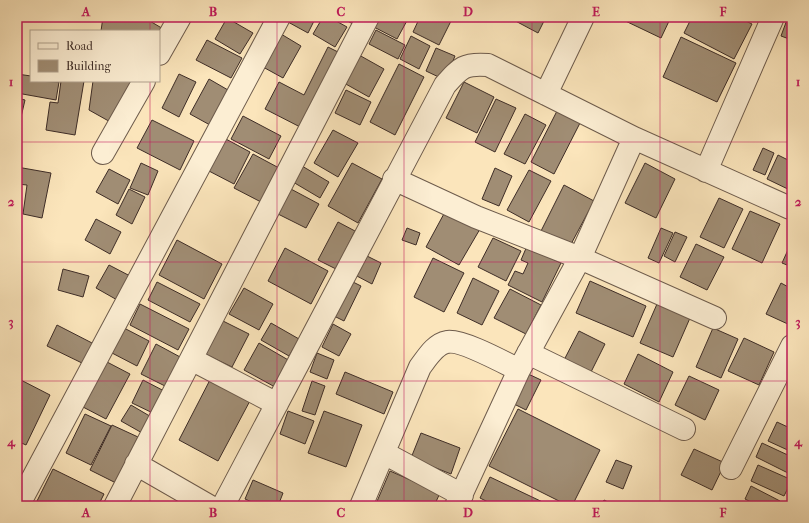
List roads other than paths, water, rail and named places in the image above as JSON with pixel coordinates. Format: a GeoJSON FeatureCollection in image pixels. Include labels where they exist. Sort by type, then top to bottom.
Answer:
{"type":"FeatureCollection","features":[{"type":"Feature","properties":{"kind":"street"},"geometry":{"type":"LineString","coordinates":[[160,52],[180,17]]}},
{"type":"Feature","properties":{"kind":"street"},"geometry":{"type":"LineString","coordinates":[[18,506],[279,17]]}},
{"type":"Feature","properties":{"kind":"street"},"geometry":{"type":"LineString","coordinates":[[114,506],[368,17]]}},
{"type":"Feature","properties":{"kind":"street"},"geometry":{"type":"LineString","coordinates":[[546,94],[583,17]]}},
{"type":"Feature","properties":{"kind":"street"},"geometry":{"type":"LineString","coordinates":[[706,171],[773,17]]}},
{"type":"Feature","properties":{"kind":"street"},"geometry":{"type":"LineString","coordinates":[[223,506],[445,85],[458,71],[472,64],[488,64],[634,138],[790,208]]}},
{"type":"Feature","properties":{"kind":"street"},"geometry":{"type":"LineString","coordinates":[[103,153],[143,82]]}},
{"type":"Feature","properties":{"kind":"street"},"geometry":{"type":"LineString","coordinates":[[384,453],[459,500],[524,361],[580,258],[634,138]]}},
{"type":"Feature","properties":{"kind":"street"},"geometry":{"type":"LineString","coordinates":[[394,180],[476,218],[580,258],[715,318]]}},
{"type":"Feature","properties":{"kind":"street"},"geometry":{"type":"LineString","coordinates":[[361,506],[420,367],[435,348],[447,342],[462,344],[524,361],[684,429]]}},
{"type":"Feature","properties":{"kind":"street"},"geometry":{"type":"LineString","coordinates":[[731,468],[792,346]]}},
{"type":"Feature","properties":{"kind":"street"},"geometry":{"type":"LineString","coordinates":[[190,359],[277,404]]}},
{"type":"Feature","properties":{"kind":"street"},"geometry":{"type":"LineString","coordinates":[[136,464],[209,506]]}}]}
